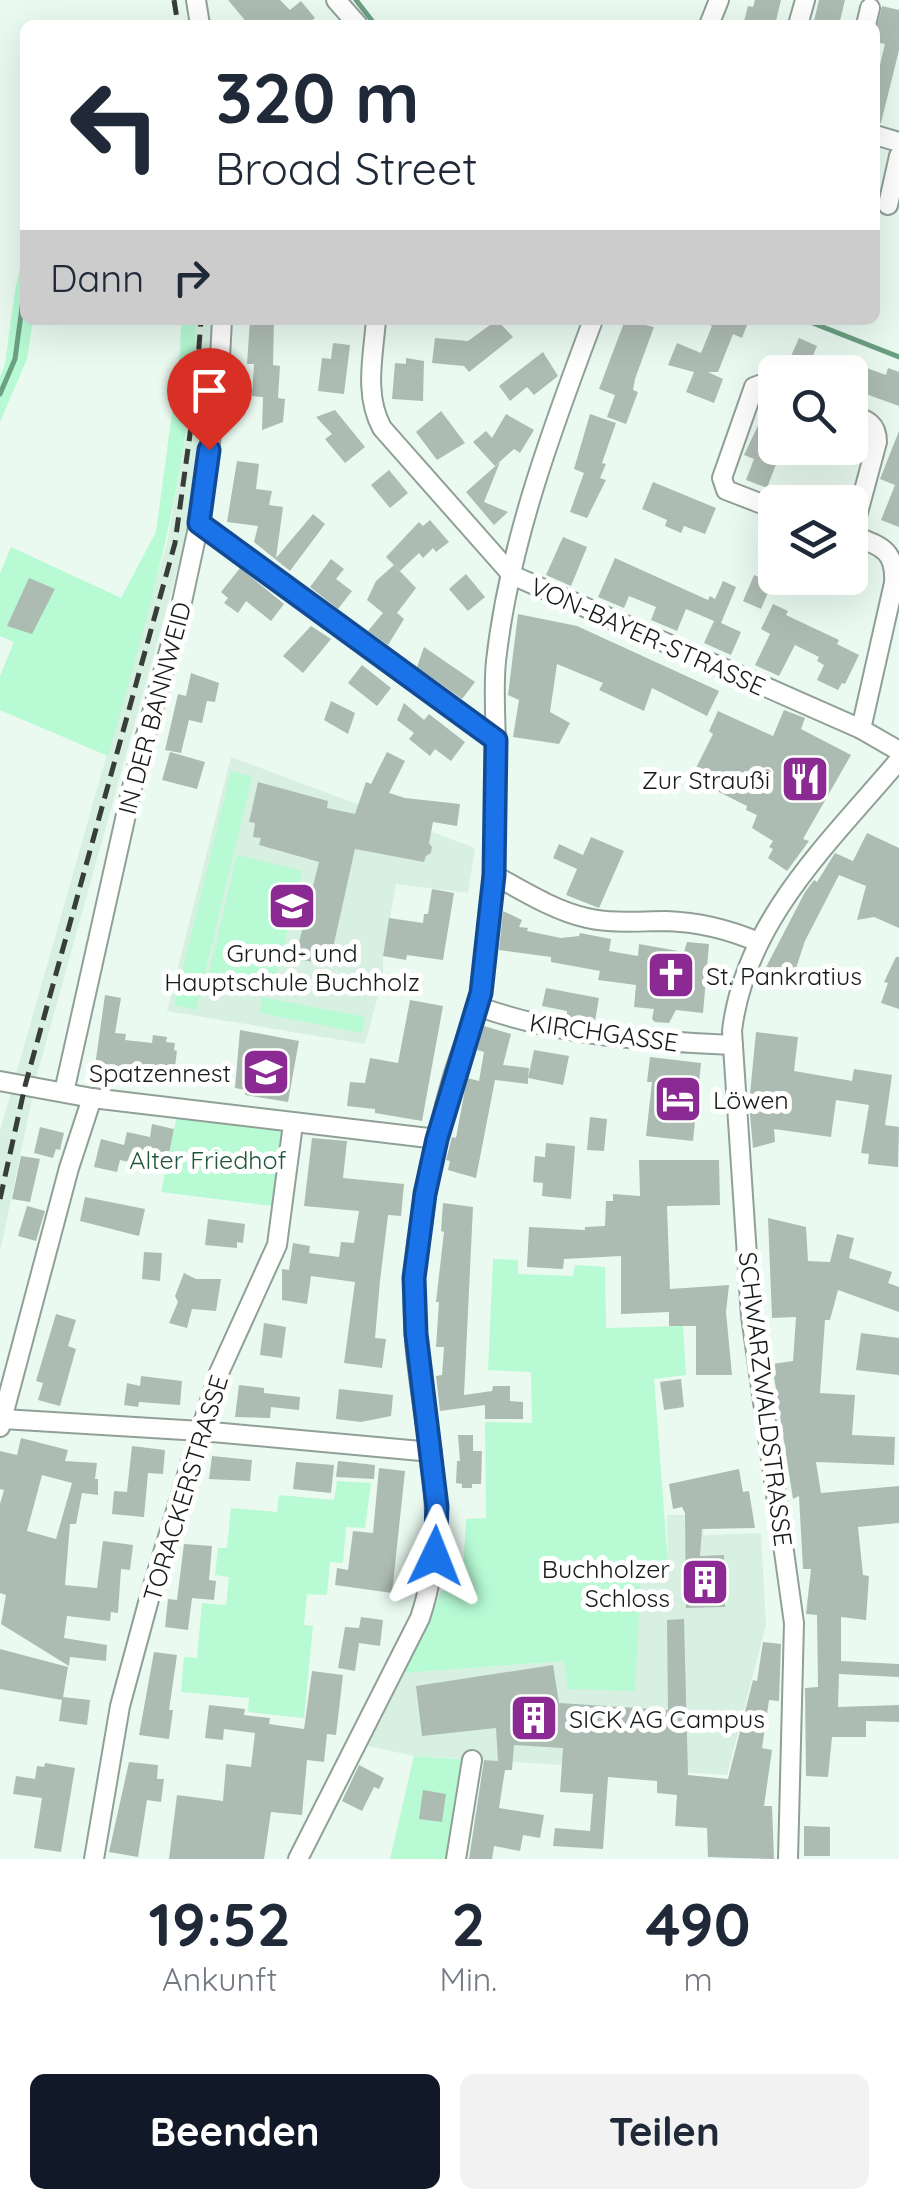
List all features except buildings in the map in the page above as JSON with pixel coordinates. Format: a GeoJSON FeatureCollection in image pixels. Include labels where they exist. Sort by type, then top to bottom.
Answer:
{"type":"FeatureCollection","features":[{"type":"Feature","properties":{"kind":"street"},"geometry":{"type":"LineString","coordinates":[[336,0],[354,20]]}},
{"type":"Feature","properties":{"kind":"street"},"geometry":{"type":"LineString","coordinates":[[888,205],[899,156]]}},
{"type":"Feature","properties":{"kind":"street","name":"IN DER BANNWEID"},"geometry":{"type":"LineString","coordinates":[[64,1092],[134,779],[180,611],[199,523],[219,376],[222,325]]}},
{"type":"Feature","properties":{"kind":"street","name":"VON-BAYER-STRASSE"},"geometry":{"type":"LineString","coordinates":[[376,325],[372,410],[382,428],[512,575],[861,729],[899,752]]}},
{"type":"Feature","properties":{"kind":"street"},"geometry":{"type":"LineString","coordinates":[[298,1859],[420,1618],[430,1590],[437,1507],[416,1334],[414,1278],[437,1139],[477,1006],[490,932],[496,663],[512,575],[539,476],[592,325]]}},
{"type":"Feature","properties":{"kind":"street"},"geometry":{"type":"LineString","coordinates":[[758,386],[754,387],[722,478],[726,490],[758,502]]}},
{"type":"Feature","properties":{"kind":"street"},"geometry":{"type":"LineString","coordinates":[[865,485],[877,442],[877,431],[868,421]]}},
{"type":"Feature","properties":{"kind":"street"},"geometry":{"type":"LineString","coordinates":[[199,523],[496,740]]}},
{"type":"Feature","properties":{"kind":"street"},"geometry":{"type":"LineString","coordinates":[[861,729],[895,564],[888,552],[868,542]]}},
{"type":"Feature","properties":{"kind":"street","name":"SCHWARZWALDSTRASSE"},"geometry":{"type":"LineString","coordinates":[[788,1859],[794,1624],[751,1316],[732,1045],[735,1003],[758,942],[792,887],[899,760]]}},
{"type":"Feature","properties":{"kind":"street"},"geometry":{"type":"LineString","coordinates":[[494,875],[586,918],[612,922],[670,921],[733,931],[758,942]]}},
{"type":"Feature","properties":{"kind":"street","name":"KIRCHGASSE"},"geometry":{"type":"LineString","coordinates":[[477,1006],[548,1028],[649,1041],[732,1045]]}},
{"type":"Feature","properties":{"kind":"street"},"geometry":{"type":"LineString","coordinates":[[0,1082],[92,1098],[437,1139]]}},
{"type":"Feature","properties":{"kind":"street"},"geometry":{"type":"LineString","coordinates":[[92,1098],[69,1168],[1,1423],[201,1431],[432,1452]]}},
{"type":"Feature","properties":{"kind":"street","name":"TORACKERSTRASSE"},"geometry":{"type":"LineString","coordinates":[[94,1859],[120,1706],[201,1431],[218,1375],[276,1246],[293,1124]]}},
{"type":"Feature","properties":{"kind":"street"},"geometry":{"type":"LineString","coordinates":[[456,1859],[472,1760]]}},
{"type":"Feature","properties":{"kind":"shaded area"},"geometry":{"type":"Polygon","coordinates":[[[196,325],[213,325],[211,374],[191,521],[37,1075],[0,1252],[0,1131],[168,539],[188,422],[196,325]]]}},
{"type":"Feature","properties":{"kind":"shaded area","name":"Grund- und Hauptschule Buchholz"},"geometry":{"type":"Polygon","coordinates":[[[231,757],[475,848],[468,893],[396,884],[383,956],[383,978],[365,1044],[167,1011],[231,757]]]}},
{"type":"Feature","properties":{"kind":"shaded area"},"geometry":{"type":"Polygon","coordinates":[[[667,1515],[702,1515],[704,1535],[761,1533],[766,1625],[727,1775],[414,1756],[362,1745],[404,1673],[565,1661],[641,1572],[668,1563],[667,1515]]]}},
{"type":"Feature","properties":{"kind":"green space"},"geometry":{"type":"Polygon","coordinates":[[[20,268],[20,325],[32,325],[27,359],[0,422],[0,377],[20,268]]]}},
{"type":"Feature","properties":{"kind":"green space"},"geometry":{"type":"Polygon","coordinates":[[[181,325],[196,325],[186,431],[166,541],[108,756],[0,710],[0,676],[14,642],[0,636],[0,573],[11,547],[121,598],[156,532],[181,325]]]}},
{"type":"Feature","properties":{"kind":"green space"},"geometry":{"type":"Polygon","coordinates":[[[231,771],[252,777],[196,1010],[174,1005],[231,771]]]}},
{"type":"Feature","properties":{"kind":"green space"},"geometry":{"type":"Polygon","coordinates":[[[237,855],[302,871],[274,987],[209,972],[237,855]]]}},
{"type":"Feature","properties":{"kind":"green space"},"geometry":{"type":"Polygon","coordinates":[[[262,997],[365,1017],[362,1033],[260,1013],[262,997]]]}},
{"type":"Feature","properties":{"kind":"green space","name":"Alter Friedhof"},"geometry":{"type":"Polygon","coordinates":[[[177,1116],[282,1131],[273,1206],[161,1192],[177,1116]]]}},
{"type":"Feature","properties":{"kind":"green space"},"geometry":{"type":"Polygon","coordinates":[[[493,1259],[518,1260],[518,1274],[573,1276],[575,1265],[605,1267],[606,1328],[683,1326],[686,1375],[654,1379],[668,1563],[641,1572],[635,1691],[568,1689],[564,1661],[404,1673],[441,1591],[462,1588],[466,1519],[486,1518],[485,1422],[532,1423],[531,1372],[488,1370],[493,1259]]]}},
{"type":"Feature","properties":{"kind":"green space"},"geometry":{"type":"Polygon","coordinates":[[[337,1481],[371,1483],[365,1528],[346,1527],[343,1563],[330,1562],[327,1595],[307,1594],[304,1625],[313,1626],[304,1718],[248,1712],[249,1698],[181,1692],[184,1657],[197,1658],[202,1603],[226,1605],[229,1577],[215,1575],[218,1548],[227,1548],[231,1508],[277,1512],[279,1495],[334,1500],[337,1481]]]}},
{"type":"Feature","properties":{"kind":"green space"},"geometry":{"type":"Polygon","coordinates":[[[414,1756],[472,1760],[456,1859],[390,1859],[414,1756]]]}},
{"type":"Feature","properties":{"kind":"waterway"},"geometry":{"type":"LineString","coordinates":[[356,0],[371,20]]}},
{"type":"Feature","properties":{"kind":"waterway"},"geometry":{"type":"LineString","coordinates":[[0,394],[15,359],[20,322]]}},
{"type":"Feature","properties":{"kind":"waterway"},"geometry":{"type":"LineString","coordinates":[[818,325],[899,357]]}},
{"type":"Feature","properties":{"kind":"railway"},"geometry":{"type":"LineString","coordinates":[[174,0],[177,20]]}},
{"type":"Feature","properties":{"kind":"railway"},"geometry":{"type":"LineString","coordinates":[[0,1199],[25,1086],[175,543],[201,325]]}},
{"type":"Feature","properties":{"kind":"place","name":"Zur Straußi"},"geometry":{"type":"Point","coordinates":[805,779]}},
{"type":"Feature","properties":{"kind":"place","name":"Grund- und Hauptschule Buchholz"},"geometry":{"type":"Point","coordinates":[292,906]}},
{"type":"Feature","properties":{"kind":"place","name":"St. Pankratius"},"geometry":{"type":"Point","coordinates":[671,975]}},
{"type":"Feature","properties":{"kind":"place","name":"Spatzennest"},"geometry":{"type":"Point","coordinates":[266,1072]}},
{"type":"Feature","properties":{"kind":"place","name":"Löwen"},"geometry":{"type":"Point","coordinates":[678,1099]}},
{"type":"Feature","properties":{"kind":"place","name":"Buchholzer Schloss"},"geometry":{"type":"Point","coordinates":[705,1582]}},
{"type":"Feature","properties":{"kind":"place","name":"SICK AG Campus"},"geometry":{"type":"Point","coordinates":[534,1718]}},
{"type":"Feature","properties":{"kind":"route"},"geometry":{"type":"LineString","coordinates":[[209,450],[199,523],[496,740],[494,875],[481,993],[437,1139],[414,1278],[416,1334],[437,1507],[435,1556]]}}]}
